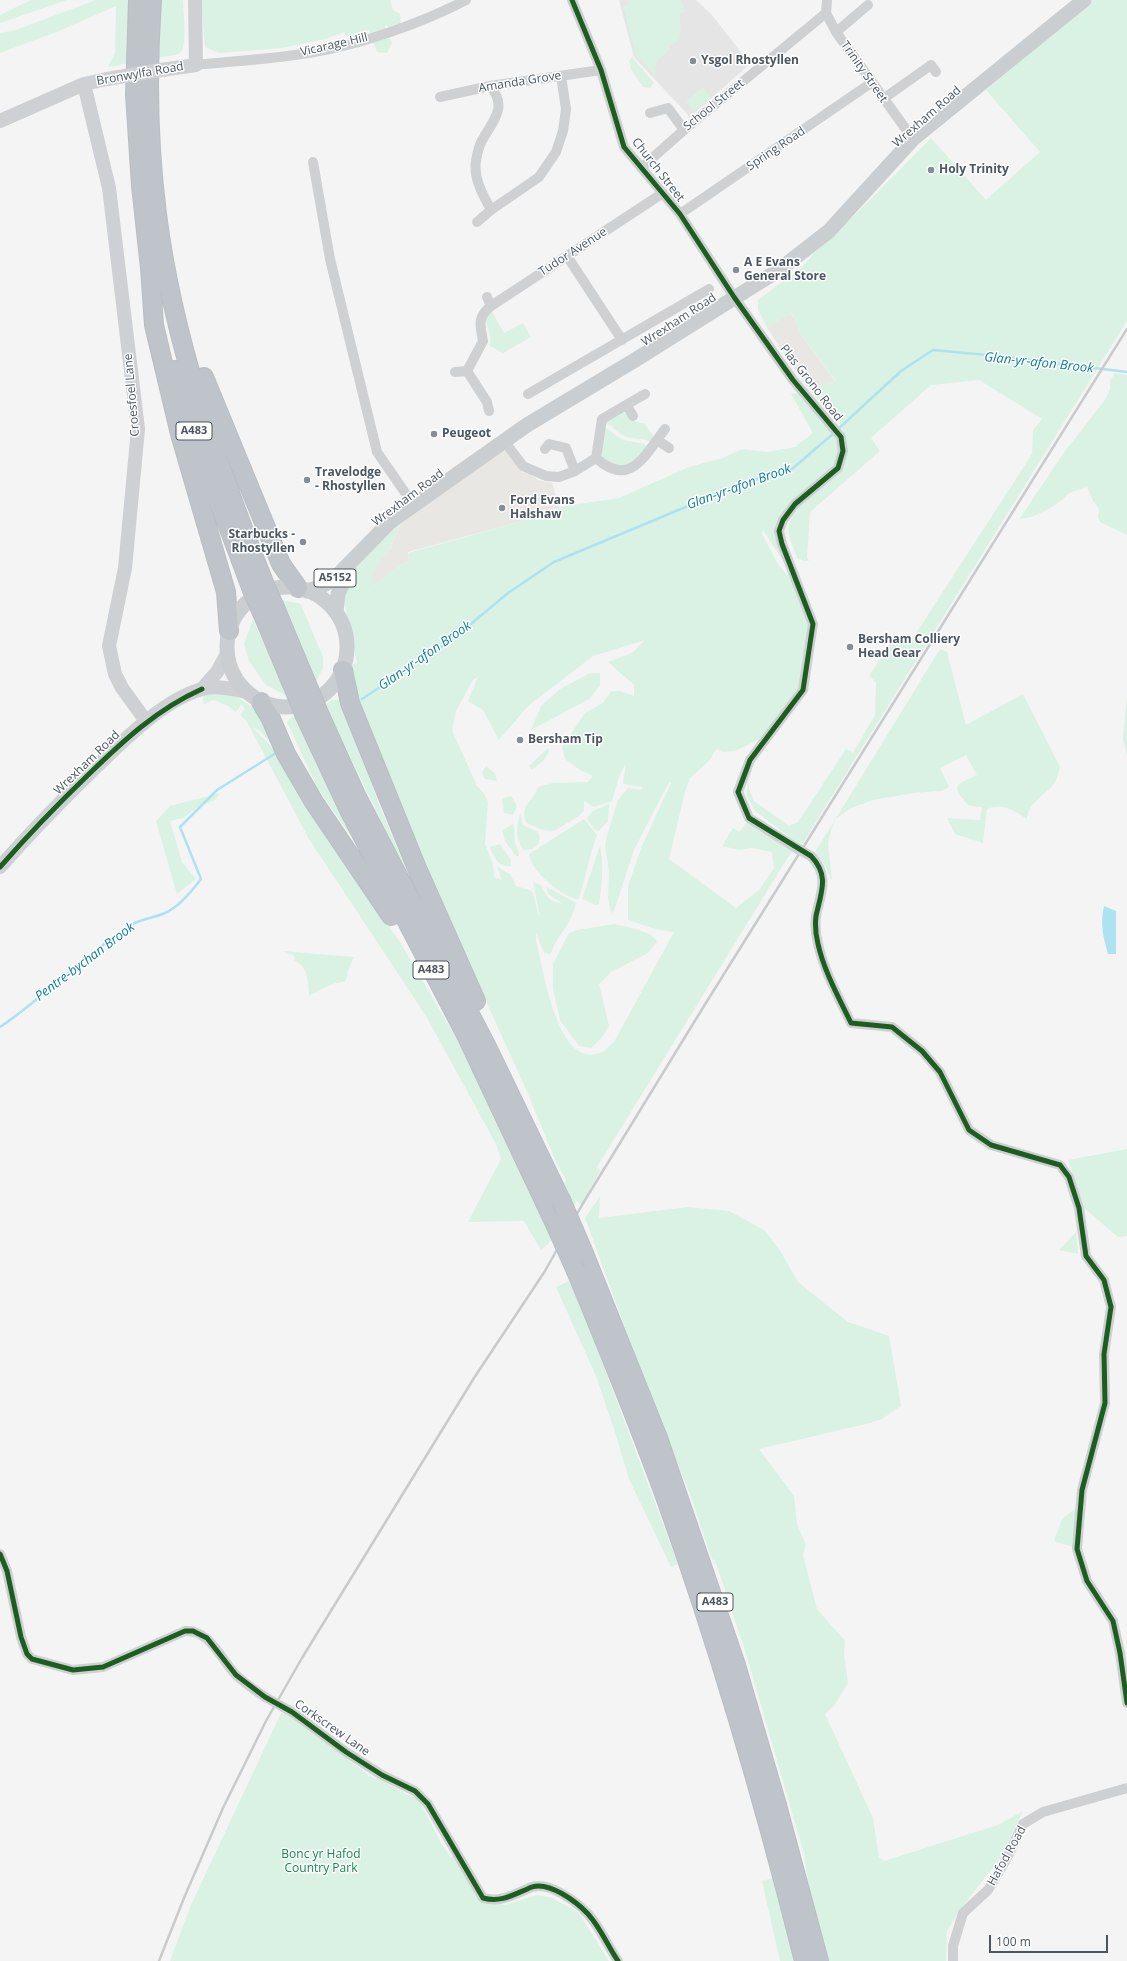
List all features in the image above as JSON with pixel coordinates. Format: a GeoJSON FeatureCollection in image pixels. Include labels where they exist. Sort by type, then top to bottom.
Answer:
{"type":"FeatureCollection","features":[{"type":"Feature","properties":{"kind":"highway","name":"A483"},"geometry":{"type":"LineString","coordinates":[[138,0],[135,94],[141,186],[150,268],[162,323],[184,400],[221,508],[259,587]]}},
{"type":"Feature","properties":{"kind":"highway","name":"A483"},"geometry":{"type":"LineString","coordinates":[[152,0],[148,99],[157,214],[170,285],[191,372],[259,587],[312,713],[353,819],[467,1037],[576,1271],[628,1400],[666,1499],[747,1746],[804,1961]]}},
{"type":"Feature","properties":{"kind":"highway"},"geometry":{"type":"LineString","coordinates":[[150,268],[154,325],[162,362],[180,434],[226,592],[229,631]]}},
{"type":"Feature","properties":{"kind":"highway"},"geometry":{"type":"LineString","coordinates":[[170,285],[213,402],[256,507],[281,564],[302,589]]}},
{"type":"Feature","properties":{"kind":"highway"},"geometry":{"type":"LineString","coordinates":[[343,670],[350,703],[413,858],[512,1081],[537,1149]]}},
{"type":"Feature","properties":{"kind":"highway"},"geometry":{"type":"LineString","coordinates":[[254,697],[271,719],[286,754],[314,802],[377,894],[467,1037]]}},
{"type":"Feature","properties":{"kind":"highway","name":"A483"},"geometry":{"type":"LineString","coordinates":[[312,713],[487,1047],[537,1149],[583,1251],[658,1438],[736,1665],[777,1805],[819,1961]]}},
{"type":"Feature","properties":{"kind":"main road"},"geometry":{"type":"LineString","coordinates":[[195,0],[196,65]]}},
{"type":"Feature","properties":{"kind":"main road","name":"Wrexham Road"},"geometry":{"type":"LineString","coordinates":[[302,589],[327,584],[358,555],[390,521],[527,424],[635,360],[779,270],[829,231],[913,140],[1084,0]]}},
{"type":"Feature","properties":{"kind":"main road","name":"Bronwylfa Road"},"geometry":{"type":"LineString","coordinates":[[0,121],[84,84],[196,65]]}},
{"type":"Feature","properties":{"kind":"main road","name":"Croesfoel Lane"},"geometry":{"type":"LineString","coordinates":[[84,84],[109,188],[138,429],[125,568],[109,646],[115,674],[146,721]]}},
{"type":"Feature","properties":{"kind":"main road","name":"Wrexham Road"},"geometry":{"type":"LineString","coordinates":[[336,612],[336,602],[341,584],[358,555]]}},
{"type":"Feature","properties":{"kind":"main road"},"geometry":{"type":"LineString","coordinates":[[283,587],[302,589],[323,599],[336,612],[345,630],[347,651],[343,670],[333,687],[318,700],[300,706],[280,708],[254,697],[233,675],[227,654],[229,631],[235,617],[255,596],[268,590],[283,587]]}},
{"type":"Feature","properties":{"kind":"main road","name":"Wrexham Road"},"geometry":{"type":"LineString","coordinates":[[0,867],[74,789],[122,742],[146,721],[166,708],[202,689],[217,672],[227,654]]}},
{"type":"Feature","properties":{"kind":"main road","name":"Wrexham Road"},"geometry":{"type":"LineString","coordinates":[[202,689],[219,688],[254,697]]}},
{"type":"Feature","properties":{"kind":"street","name":"Vicarage Hill"},"geometry":{"type":"LineString","coordinates":[[196,65],[314,52],[336,47],[392,31],[449,9],[466,0]]}},
{"type":"Feature","properties":{"kind":"street","name":"Church Street"},"geometry":{"type":"LineString","coordinates":[[572,0],[590,40],[601,70],[624,147],[680,214],[734,297]]}},
{"type":"Feature","properties":{"kind":"street"},"geometry":{"type":"LineString","coordinates":[[826,13],[827,0]]}},
{"type":"Feature","properties":{"kind":"street"},"geometry":{"type":"LineString","coordinates":[[836,32],[868,5]]}},
{"type":"Feature","properties":{"kind":"street","name":"Trinity Street"},"geometry":{"type":"LineString","coordinates":[[826,13],[836,32],[913,140]]}},
{"type":"Feature","properties":{"kind":"street","name":"School Street"},"geometry":{"type":"LineString","coordinates":[[641,168],[684,130],[826,13]]}},
{"type":"Feature","properties":{"kind":"street"},"geometry":{"type":"LineString","coordinates":[[883,99],[931,65]]}},
{"type":"Feature","properties":{"kind":"street","name":"Amanda Grove"},"geometry":{"type":"LineString","coordinates":[[440,97],[490,86],[601,70]]}},
{"type":"Feature","properties":{"kind":"street"},"geometry":{"type":"LineString","coordinates":[[477,222],[491,210],[539,178],[556,152],[563,131],[566,109],[561,76]]}},
{"type":"Feature","properties":{"kind":"street","name":"Spring Road"},"geometry":{"type":"LineString","coordinates":[[680,214],[871,83]]}},
{"type":"Feature","properties":{"kind":"street"},"geometry":{"type":"LineString","coordinates":[[490,86],[497,94],[498,113],[494,123],[483,138],[476,162],[478,184],[491,210]]}},
{"type":"Feature","properties":{"kind":"street"},"geometry":{"type":"LineString","coordinates":[[650,113],[670,105],[684,130]]}},
{"type":"Feature","properties":{"kind":"street"},"geometry":{"type":"LineString","coordinates":[[313,162],[330,259],[377,452],[413,504]]}},
{"type":"Feature","properties":{"kind":"street","name":"Tudor Avenue"},"geometry":{"type":"LineString","coordinates":[[467,371],[483,341],[480,325],[482,313],[489,301],[567,256],[663,193]]}},
{"type":"Feature","properties":{"kind":"street"},"geometry":{"type":"LineString","coordinates":[[567,256],[622,340]]}},
{"type":"Feature","properties":{"kind":"street"},"geometry":{"type":"LineString","coordinates":[[528,394],[622,340],[691,304],[709,289]]}},
{"type":"Feature","properties":{"kind":"street","name":"Plas Grono Road"},"geometry":{"type":"LineString","coordinates":[[734,297],[793,380],[839,435],[843,451],[838,468],[795,504],[783,520],[779,531],[782,544],[813,624],[804,690],[750,760],[738,792],[749,818],[811,856],[818,864],[823,877],[823,890],[816,918],[818,943],[832,984],[851,1023],[892,1027],[922,1051],[940,1072],[969,1130],[991,1145],[1060,1165],[1069,1177],[1079,1208],[1086,1256],[1104,1280],[1111,1307],[1104,1354],[1105,1403],[1082,1490],[1077,1549],[1087,1581],[1113,1621],[1124,1652]]}},
{"type":"Feature","properties":{"kind":"street"},"geometry":{"type":"LineString","coordinates":[[455,372],[467,371],[490,403]]}},
{"type":"Feature","properties":{"kind":"street"},"geometry":{"type":"LineString","coordinates":[[504,441],[523,466],[540,473],[559,477],[575,472],[596,458],[602,419],[627,406],[645,394]]}},
{"type":"Feature","properties":{"kind":"street"},"geometry":{"type":"LineString","coordinates":[[627,406],[633,416]]}},
{"type":"Feature","properties":{"kind":"street"},"geometry":{"type":"LineString","coordinates":[[596,458],[614,470],[628,470],[643,458],[665,429]]}},
{"type":"Feature","properties":{"kind":"street"},"geometry":{"type":"LineString","coordinates":[[658,440],[669,448]]}},
{"type":"Feature","properties":{"kind":"street"},"geometry":{"type":"LineString","coordinates":[[546,449],[549,444],[566,448],[575,472]]}},
{"type":"Feature","properties":{"kind":"street","name":"Corkscrew Lane"},"geometry":{"type":"LineString","coordinates":[[0,1554],[7,1571],[21,1637],[27,1654],[32,1659],[73,1670],[103,1667],[186,1631],[193,1631],[207,1638],[236,1675],[265,1697],[292,1712],[346,1752],[382,1775],[415,1792],[428,1804],[483,1898],[492,1900],[506,1899],[534,1886],[546,1886],[560,1892],[588,1914],[618,1961]]}},
{"type":"Feature","properties":{"kind":"street"},"geometry":{"type":"LineString","coordinates":[[1124,1652],[1127,1702]]}},
{"type":"Feature","properties":{"kind":"street","name":"Hafod Road"},"geometry":{"type":"LineString","coordinates":[[953,1961],[953,1946],[963,1913],[988,1890],[1007,1858],[1023,1824],[1042,1812],[1127,1788]]}},
{"type":"Feature","properties":{"kind":"shaded area","name":"Ysgol Rhostyllen"},"geometry":{"type":"Polygon","coordinates":[[[619,0],[696,0],[712,15],[750,64],[690,117],[634,57],[619,0]]]}},
{"type":"Feature","properties":{"kind":"shaded area"},"geometry":{"type":"Polygon","coordinates":[[[790,313],[795,319],[802,336],[835,381],[809,390],[767,328],[790,313]]]}},
{"type":"Feature","properties":{"kind":"shaded area"},"geometry":{"type":"Polygon","coordinates":[[[503,448],[523,473],[527,472],[538,480],[552,483],[559,507],[530,516],[530,519],[408,552],[409,561],[400,565],[376,585],[370,582],[371,574],[381,559],[391,548],[401,522],[503,448]]]}},
{"type":"Feature","properties":{"kind":"green space"},"geometry":{"type":"Polygon","coordinates":[[[31,0],[67,0],[0,23],[0,15],[31,0]]]}},
{"type":"Feature","properties":{"kind":"green space"},"geometry":{"type":"Polygon","coordinates":[[[96,0],[131,0],[128,63],[108,67],[115,53],[116,6],[59,31],[0,53],[0,33],[16,30],[96,0]]]}},
{"type":"Feature","properties":{"kind":"green space"},"geometry":{"type":"Polygon","coordinates":[[[161,0],[183,0],[184,44],[180,53],[158,58],[161,0]]]}},
{"type":"Feature","properties":{"kind":"green space"},"geometry":{"type":"Polygon","coordinates":[[[201,0],[390,0],[393,10],[400,14],[401,25],[390,28],[385,25],[385,29],[392,43],[387,53],[377,52],[369,30],[351,39],[345,35],[344,32],[325,39],[282,48],[219,53],[205,47],[201,0]]]}},
{"type":"Feature","properties":{"kind":"green space"},"geometry":{"type":"Polygon","coordinates":[[[627,0],[681,0],[685,12],[680,13],[681,33],[679,40],[669,46],[670,50],[657,62],[655,69],[656,73],[654,75],[636,55],[623,6],[629,4],[627,0]]]}},
{"type":"Feature","properties":{"kind":"green space"},"geometry":{"type":"Polygon","coordinates":[[[1093,0],[1127,0],[1127,321],[801,846],[754,810],[747,796],[748,775],[749,789],[754,801],[789,826],[798,822],[846,749],[853,753],[875,715],[876,682],[869,676],[891,642],[911,641],[1032,454],[1033,430],[1042,419],[979,380],[931,385],[871,438],[880,451],[810,512],[807,557],[809,561],[804,561],[797,558],[790,538],[790,521],[799,509],[795,501],[780,517],[783,561],[763,530],[762,534],[779,566],[791,579],[809,625],[800,688],[766,736],[735,751],[722,752],[718,749],[714,752],[711,759],[690,778],[685,792],[669,859],[736,908],[760,889],[774,868],[772,852],[752,848],[739,850],[722,846],[733,828],[740,832],[747,822],[794,851],[790,854],[597,1167],[600,1171],[582,1205],[577,1201],[574,1206],[565,1184],[566,1180],[556,1162],[526,1089],[400,813],[355,697],[352,679],[352,665],[357,663],[343,597],[351,574],[368,550],[401,522],[392,546],[373,572],[371,582],[375,585],[400,565],[409,561],[408,553],[530,519],[530,516],[559,507],[619,498],[689,467],[723,458],[742,449],[767,452],[795,447],[813,433],[791,394],[797,393],[845,436],[839,421],[809,390],[835,380],[802,336],[791,313],[767,328],[758,310],[758,300],[802,267],[817,250],[860,210],[931,138],[986,200],[1040,152],[986,90],[1093,0]],[[645,640],[593,656],[528,706],[499,740],[483,710],[468,701],[478,677],[473,680],[456,711],[452,730],[477,786],[484,793],[488,802],[485,844],[493,864],[494,877],[502,880],[497,867],[510,874],[516,886],[532,891],[540,917],[533,882],[541,885],[545,893],[552,900],[563,904],[548,894],[547,887],[576,903],[571,918],[556,942],[551,954],[544,953],[536,933],[536,940],[548,992],[563,1033],[574,1047],[587,1054],[602,1052],[614,1042],[674,932],[655,929],[628,920],[628,886],[642,846],[671,783],[670,782],[666,788],[634,850],[614,911],[611,913],[608,898],[609,871],[605,845],[606,839],[618,800],[628,788],[641,790],[643,787],[623,784],[626,763],[619,777],[612,801],[594,807],[584,801],[584,810],[579,816],[554,831],[543,830],[526,823],[524,811],[536,793],[538,787],[553,783],[588,782],[593,776],[580,770],[565,759],[562,747],[585,713],[603,703],[611,691],[620,691],[634,696],[634,685],[608,662],[632,653],[645,640]]]}},
{"type":"Feature","properties":{"kind":"green space"},"geometry":{"type":"Polygon","coordinates":[[[632,57],[654,83],[650,88],[643,87],[631,69],[629,61],[632,57]]]}},
{"type":"Feature","properties":{"kind":"green space"},"geometry":{"type":"Polygon","coordinates":[[[703,87],[711,97],[694,111],[686,101],[703,87]]]}},
{"type":"Feature","properties":{"kind":"green space"},"geometry":{"type":"Polygon","coordinates":[[[492,312],[504,333],[523,323],[531,337],[503,353],[490,346],[490,333],[486,324],[485,315],[492,312]]]}},
{"type":"Feature","properties":{"kind":"green space"},"geometry":{"type":"Polygon","coordinates":[[[1115,373],[1127,375],[1127,535],[1100,522],[1098,518],[1099,509],[1093,501],[1087,487],[1069,493],[1059,503],[1042,512],[1029,517],[1020,518],[1065,451],[1105,400],[1110,389],[1110,381],[1115,373]]]}},
{"type":"Feature","properties":{"kind":"green space"},"geometry":{"type":"Polygon","coordinates":[[[621,412],[639,423],[644,423],[654,437],[650,442],[625,437],[612,426],[603,423],[621,412]]]}},
{"type":"Feature","properties":{"kind":"green space"},"geometry":{"type":"Polygon","coordinates":[[[601,427],[610,430],[623,440],[641,443],[648,446],[633,463],[622,467],[602,459],[601,427]]]}},
{"type":"Feature","properties":{"kind":"green space"},"geometry":{"type":"Polygon","coordinates":[[[278,600],[299,603],[301,605],[323,657],[323,668],[315,684],[278,600]]]}},
{"type":"Feature","properties":{"kind":"green space"},"geometry":{"type":"Polygon","coordinates":[[[253,619],[287,696],[266,685],[249,661],[244,644],[253,619]]]}},
{"type":"Feature","properties":{"kind":"green space"},"geometry":{"type":"Polygon","coordinates":[[[940,649],[947,652],[966,725],[1023,694],[1060,767],[1054,783],[1030,808],[1027,819],[1008,808],[998,806],[987,809],[983,843],[955,834],[947,818],[980,820],[982,807],[969,806],[958,793],[957,787],[960,783],[977,775],[966,755],[940,768],[949,787],[941,791],[913,793],[873,800],[851,808],[836,819],[940,649]]]}},
{"type":"Feature","properties":{"kind":"green space"},"geometry":{"type":"Polygon","coordinates":[[[590,673],[600,673],[600,685],[589,699],[531,730],[541,706],[560,689],[590,673]]]}},
{"type":"Feature","properties":{"kind":"green space"},"geometry":{"type":"Polygon","coordinates":[[[217,690],[236,693],[241,700],[262,713],[273,746],[260,731],[252,727],[272,747],[278,749],[300,797],[400,942],[456,1038],[490,1102],[552,1240],[541,1250],[524,1221],[468,1222],[501,1159],[496,1144],[426,1016],[309,839],[247,722],[240,715],[245,708],[241,705],[236,712],[228,706],[214,700],[204,704],[203,696],[217,690]]]}},
{"type":"Feature","properties":{"kind":"green space"},"geometry":{"type":"Polygon","coordinates":[[[1127,696],[1127,755],[1123,739],[1127,696]]]}},
{"type":"Feature","properties":{"kind":"green space"},"geometry":{"type":"Polygon","coordinates":[[[344,699],[379,805],[421,903],[325,705],[332,700],[344,699]]]}},
{"type":"Feature","properties":{"kind":"green space"},"geometry":{"type":"Polygon","coordinates":[[[294,715],[369,863],[317,787],[287,722],[294,715]]]}},
{"type":"Feature","properties":{"kind":"green space"},"geometry":{"type":"Polygon","coordinates":[[[548,748],[549,752],[543,761],[532,770],[529,766],[548,748]]]}},
{"type":"Feature","properties":{"kind":"green space"},"geometry":{"type":"Polygon","coordinates":[[[486,766],[495,774],[497,781],[485,779],[482,773],[486,766]]]}},
{"type":"Feature","properties":{"kind":"green space"},"geometry":{"type":"Polygon","coordinates":[[[220,793],[215,800],[196,808],[183,818],[170,821],[182,862],[196,879],[177,894],[156,821],[170,806],[220,793]]]}},
{"type":"Feature","properties":{"kind":"green space"},"geometry":{"type":"Polygon","coordinates":[[[511,796],[517,806],[513,815],[504,813],[502,799],[511,796]]]}},
{"type":"Feature","properties":{"kind":"green space"},"geometry":{"type":"Polygon","coordinates":[[[609,804],[608,821],[599,831],[594,829],[587,818],[593,811],[609,804]]]}},
{"type":"Feature","properties":{"kind":"green space"},"geometry":{"type":"Polygon","coordinates":[[[520,813],[523,825],[538,832],[539,843],[532,849],[524,850],[519,841],[517,828],[520,813]]]}},
{"type":"Feature","properties":{"kind":"green space"},"geometry":{"type":"Polygon","coordinates":[[[584,819],[597,835],[578,900],[556,888],[541,876],[531,861],[529,854],[584,819]]]}},
{"type":"Feature","properties":{"kind":"green space"},"geometry":{"type":"Polygon","coordinates":[[[833,823],[828,843],[832,881],[822,860],[814,854],[833,823]]]}},
{"type":"Feature","properties":{"kind":"green space"},"geometry":{"type":"Polygon","coordinates":[[[513,824],[515,842],[519,856],[516,856],[505,841],[502,830],[513,824]]]}},
{"type":"Feature","properties":{"kind":"green space"},"geometry":{"type":"Polygon","coordinates":[[[500,844],[511,860],[511,866],[500,864],[493,854],[490,847],[500,844]]]}},
{"type":"Feature","properties":{"kind":"green space"},"geometry":{"type":"Polygon","coordinates":[[[600,846],[602,882],[599,904],[596,905],[582,899],[600,846]]]}},
{"type":"Feature","properties":{"kind":"green space"},"geometry":{"type":"Polygon","coordinates":[[[615,924],[645,932],[657,942],[648,953],[611,972],[599,984],[609,1026],[602,1037],[591,1048],[579,1046],[560,1020],[553,989],[553,964],[569,933],[577,930],[615,924]]]}},
{"type":"Feature","properties":{"kind":"green space"},"geometry":{"type":"Polygon","coordinates":[[[283,951],[354,957],[345,982],[335,983],[309,995],[308,979],[305,970],[294,960],[295,956],[283,951]]]}},
{"type":"Feature","properties":{"kind":"green space"},"geometry":{"type":"Polygon","coordinates":[[[1127,1149],[1127,1236],[1118,1237],[1085,1209],[1068,1160],[1127,1149]]]}},
{"type":"Feature","properties":{"kind":"green space"},"geometry":{"type":"Polygon","coordinates":[[[600,1196],[599,1218],[688,1207],[729,1211],[764,1230],[779,1249],[798,1282],[848,1322],[889,1336],[901,1406],[882,1419],[870,1423],[759,1449],[794,1496],[797,1524],[806,1545],[803,1555],[817,1609],[845,1641],[844,1653],[848,1683],[834,1706],[825,1714],[873,1818],[879,1857],[884,1861],[998,1825],[1023,1811],[1001,1857],[959,1911],[947,1931],[946,1961],[828,1961],[810,1894],[804,1854],[747,1657],[717,1566],[711,1557],[690,1494],[653,1404],[585,1218],[600,1196]]]}},
{"type":"Feature","properties":{"kind":"green space"},"geometry":{"type":"Polygon","coordinates":[[[1076,1232],[1078,1254],[1059,1250],[1076,1232]]]}},
{"type":"Feature","properties":{"kind":"green space"},"geometry":{"type":"Polygon","coordinates":[[[569,1281],[583,1311],[678,1564],[671,1567],[629,1479],[596,1376],[556,1287],[569,1281]]]}},
{"type":"Feature","properties":{"kind":"green space"},"geometry":{"type":"Polygon","coordinates":[[[1076,1508],[1073,1547],[1054,1541],[1062,1519],[1076,1508]]]}},
{"type":"Feature","properties":{"kind":"green space","name":"Bonc yr Hafod Country Park"},"geometry":{"type":"Polygon","coordinates":[[[282,1711],[370,1776],[377,1779],[367,1771],[391,1786],[419,1800],[440,1841],[451,1858],[453,1855],[488,1902],[505,1905],[537,1895],[552,1898],[578,1912],[609,1961],[170,1961],[191,1905],[282,1711]]]}},
{"type":"Feature","properties":{"kind":"green space"},"geometry":{"type":"Polygon","coordinates":[[[773,1878],[796,1961],[780,1961],[762,1881],[773,1878]]]}},
{"type":"Feature","properties":{"kind":"water"},"geometry":{"type":"Polygon","coordinates":[[[1104,906],[1116,911],[1116,954],[1108,954],[1105,942],[1102,925],[1104,906]]]}},
{"type":"Feature","properties":{"kind":"waterway","name":"Glan-yr-afon Brook"},"geometry":{"type":"LineString","coordinates":[[837,430],[901,371],[933,350],[998,356],[1127,372]]}},
{"type":"Feature","properties":{"kind":"waterway","name":"Glan-yr-afon Brook"},"geometry":{"type":"LineString","coordinates":[[362,699],[453,639],[508,593],[554,562],[743,483],[792,469],[834,433]]}},
{"type":"Feature","properties":{"kind":"waterway","name":"Pentre-bychan Brook"},"geometry":{"type":"LineString","coordinates":[[0,1027],[17,1015],[97,949],[131,925],[161,915],[175,907],[185,898],[201,879],[180,827],[217,790],[276,753]]}},
{"type":"Feature","properties":{"kind":"railway"},"geometry":{"type":"LineString","coordinates":[[159,1961],[184,1898],[223,1808],[266,1721],[302,1658],[474,1378],[545,1271],[582,1205],[704,1006],[1127,329]]}},
{"type":"Feature","properties":{"kind":"cycle path"},"geometry":{"type":"LineString","coordinates":[[572,0],[601,70],[624,147],[680,214],[734,297],[793,380],[841,437],[843,451],[838,468],[795,504],[783,520],[779,531],[782,544],[813,624],[803,690],[750,760],[738,792],[749,818],[811,856],[817,863],[822,877],[822,892],[816,916],[817,941],[828,974],[851,1023],[892,1027],[922,1051],[940,1072],[969,1130],[991,1145],[1060,1165],[1069,1177],[1079,1208],[1086,1256],[1104,1280],[1111,1307],[1104,1354],[1105,1403],[1082,1490],[1077,1549],[1087,1581],[1113,1621],[1120,1653],[1127,1703]]}},
{"type":"Feature","properties":{"kind":"cycle path"},"geometry":{"type":"LineString","coordinates":[[0,867],[32,831],[101,762],[128,738],[170,706],[202,689]]}},
{"type":"Feature","properties":{"kind":"cycle path"},"geometry":{"type":"LineString","coordinates":[[0,1554],[7,1571],[21,1637],[27,1654],[32,1659],[73,1670],[103,1667],[185,1631],[193,1631],[207,1638],[236,1675],[265,1697],[292,1712],[346,1752],[382,1775],[415,1791],[428,1804],[483,1898],[502,1899],[532,1887],[539,1886],[554,1890],[570,1899],[588,1914],[618,1961]]}},
{"type":"Feature","properties":{"kind":"place","name":"Ysgol Rhostyllen"},"geometry":{"type":"Point","coordinates":[693,61]}},
{"type":"Feature","properties":{"kind":"place","name":"Holy Trinity"},"geometry":{"type":"Point","coordinates":[931,170]}},
{"type":"Feature","properties":{"kind":"place","name":"A E Evans General Store"},"geometry":{"type":"Point","coordinates":[736,270]}},
{"type":"Feature","properties":{"kind":"place","name":"Peugeot"},"geometry":{"type":"Point","coordinates":[434,434]}},
{"type":"Feature","properties":{"kind":"place","name":"Travelodge - Rhostyllen"},"geometry":{"type":"Point","coordinates":[307,480]}},
{"type":"Feature","properties":{"kind":"place","name":"Ford Evans Halshaw"},"geometry":{"type":"Point","coordinates":[502,508]}},
{"type":"Feature","properties":{"kind":"place","name":"Starbucks - Rhostyllen"},"geometry":{"type":"Point","coordinates":[303,542]}},
{"type":"Feature","properties":{"kind":"place","name":"Bersham Colliery Head Gear"},"geometry":{"type":"Point","coordinates":[850,647]}},
{"type":"Feature","properties":{"kind":"place","name":"Bersham Tip"},"geometry":{"type":"Point","coordinates":[520,740]}}]}
